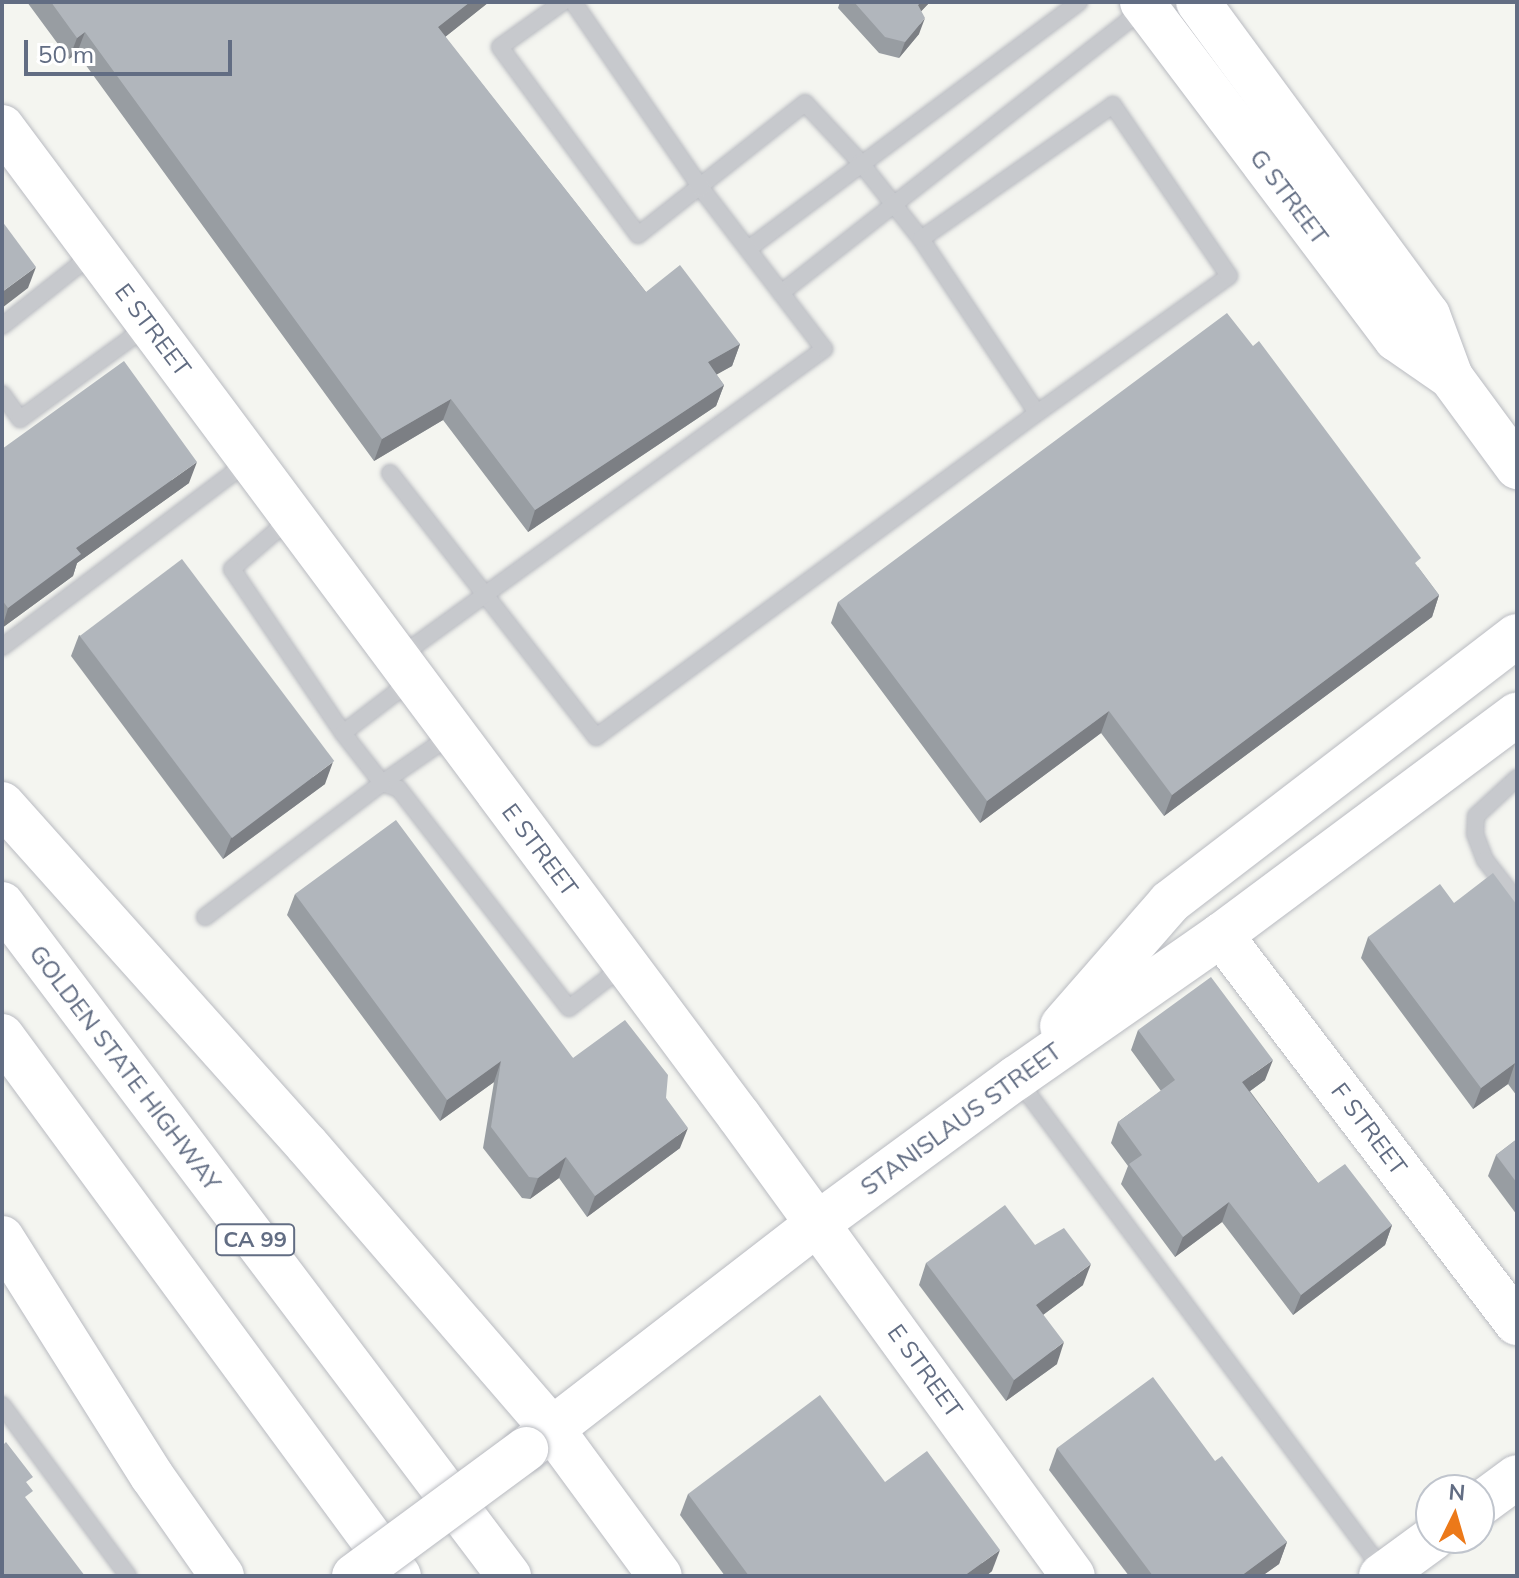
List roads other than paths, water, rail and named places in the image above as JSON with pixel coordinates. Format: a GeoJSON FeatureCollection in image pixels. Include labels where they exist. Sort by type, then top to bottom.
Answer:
{"type":"FeatureCollection","features":[{"type":"Feature","properties":{"kind":"main road","name":"G STREET"},"geometry":{"type":"LineString","coordinates":[[1198,2],[1428,315],[1451,377],[1517,467]]}},
{"type":"Feature","properties":{"kind":"main road","name":"G STREET"},"geometry":{"type":"LineString","coordinates":[[1144,5],[1396,339],[1451,377]]}},
{"type":"Feature","properties":{"kind":"main road","name":"E STREET"},"geometry":{"type":"LineString","coordinates":[[6,143],[95,252],[250,460],[626,965],[1073,1576]]}},
{"type":"Feature","properties":{"kind":"main road"},"geometry":{"type":"LineString","coordinates":[[1016,1078],[1170,902],[1517,636]]}},
{"type":"Feature","properties":{"kind":"main road","name":"STANISLAUS STREET"},"geometry":{"type":"LineString","coordinates":[[354,1576],[539,1439],[817,1224],[1016,1078],[1221,935],[1511,719]]}},
{"type":"Feature","properties":{"kind":"main road"},"geometry":{"type":"LineString","coordinates":[[2,804],[307,1145],[539,1439],[660,1576]]}},
{"type":"Feature","properties":{"kind":"main road","name":"GOLDEN STATE HIGHWAY"},"geometry":{"type":"LineString","coordinates":[[2,904],[509,1576]]}},
{"type":"Feature","properties":{"kind":"main road","name":"F STREET"},"geometry":{"type":"LineString","coordinates":[[1221,935],[1517,1323]]}},
{"type":"Feature","properties":{"kind":"main road"},"geometry":{"type":"LineString","coordinates":[[2,1036],[399,1576]]}},
{"type":"Feature","properties":{"kind":"main road"},"geometry":{"type":"LineString","coordinates":[[2,1238],[144,1463],[222,1576]]}},
{"type":"Feature","properties":{"kind":"main road"},"geometry":{"type":"LineString","coordinates":[[1495,1493],[1517,1477]]}},
{"type":"Feature","properties":{"kind":"main road"},"geometry":{"type":"LineString","coordinates":[[1383,1575],[1415,1551]]}},
{"type":"Feature","properties":{"kind":"lane"},"geometry":{"type":"LineString","coordinates":[[563,2],[500,47],[638,235],[805,103],[860,162],[921,239],[1037,413]]}},
{"type":"Feature","properties":{"kind":"lane"},"geometry":{"type":"LineString","coordinates":[[343,733],[486,593],[824,349],[701,188],[573,2]]}},
{"type":"Feature","properties":{"kind":"lane"},"geometry":{"type":"LineString","coordinates":[[748,249],[860,162],[1079,2]]}},
{"type":"Feature","properties":{"kind":"lane"},"geometry":{"type":"LineString","coordinates":[[781,293],[1144,5]]}},
{"type":"Feature","properties":{"kind":"lane"},"geometry":{"type":"LineString","coordinates":[[390,473],[596,737],[1229,276],[1113,105],[921,239]]}},
{"type":"Feature","properties":{"kind":"lane"},"geometry":{"type":"LineString","coordinates":[[2,326],[95,252]]}},
{"type":"Feature","properties":{"kind":"lane"},"geometry":{"type":"LineString","coordinates":[[2,394],[20,419],[149,325]]}},
{"type":"Feature","properties":{"kind":"lane"},"geometry":{"type":"LineString","coordinates":[[2,647],[250,460]]}},
{"type":"Feature","properties":{"kind":"lane"},"geometry":{"type":"LineString","coordinates":[[292,517],[232,569],[343,733],[382,783],[399,789],[569,1008],[626,965]]}},
{"type":"Feature","properties":{"kind":"lane"},"geometry":{"type":"LineString","coordinates":[[205,917],[382,783],[454,734]]}},
{"type":"Feature","properties":{"kind":"lane"},"geometry":{"type":"LineString","coordinates":[[1517,778],[1476,816],[1475,834],[1485,860],[1517,901]]}},
{"type":"Feature","properties":{"kind":"lane"},"geometry":{"type":"LineString","coordinates":[[1016,1078],[1383,1575]]}},
{"type":"Feature","properties":{"kind":"lane"},"geometry":{"type":"LineString","coordinates":[[2,1405],[128,1576]]}}]}
